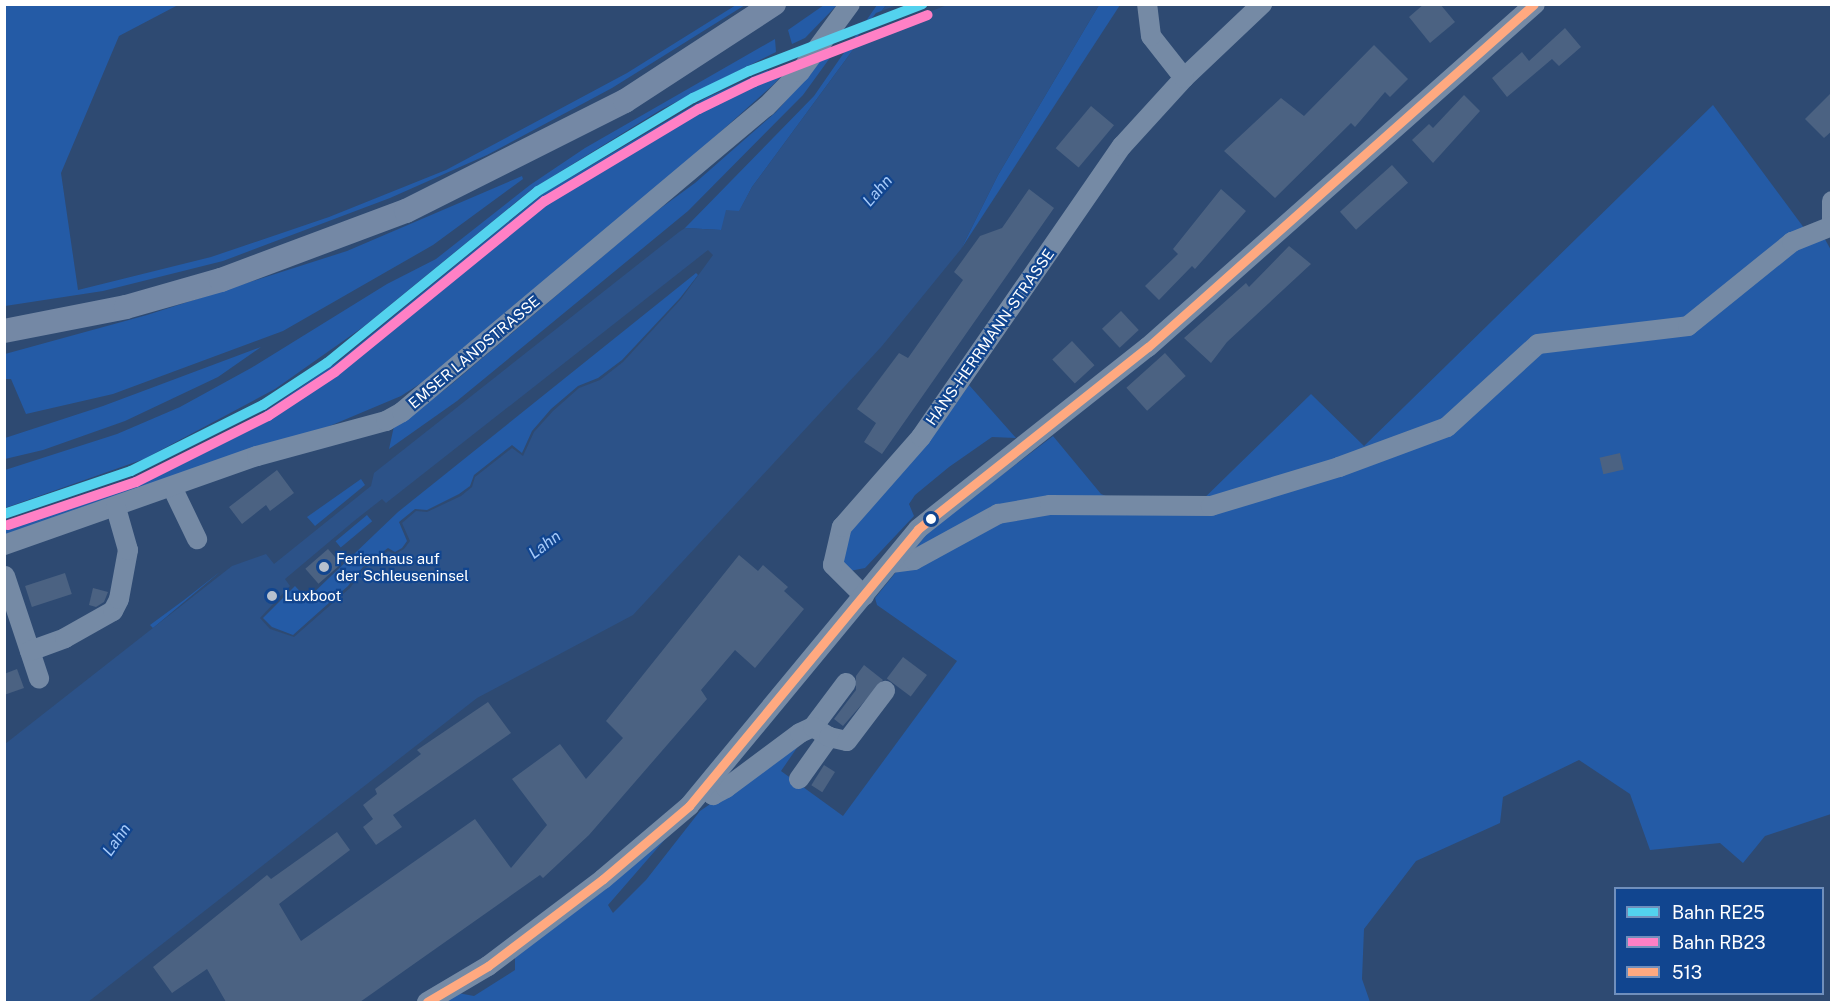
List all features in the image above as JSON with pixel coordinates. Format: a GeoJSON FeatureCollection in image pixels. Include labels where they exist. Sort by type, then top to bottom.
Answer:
{"type":"FeatureCollection","features":[{"type":"Feature","properties":{"kind":"main road"},"geometry":{"type":"LineString","coordinates":[[15,329],[126,307],[231,276],[385,219],[495,169],[625,101],[774,4]]}},
{"type":"Feature","properties":{"kind":"street","name":"EMSER LANDSTRASSE"},"geometry":{"type":"LineString","coordinates":[[4,545],[116,508],[257,456],[386,421],[402,412],[766,107],[800,72],[850,4]]}},
{"type":"Feature","properties":{"kind":"street"},"geometry":{"type":"LineString","coordinates":[[1147,4],[1151,36],[1184,78]]}},
{"type":"Feature","properties":{"kind":"street","name":"HANS-HERRMANN-STRASSE"},"geometry":{"type":"LineString","coordinates":[[863,606],[833,565],[842,528],[921,437],[1122,146],[1184,78],[1262,4]]}},
{"type":"Feature","properties":{"kind":"street"},"geometry":{"type":"LineString","coordinates":[[427,1002],[488,966],[603,879],[705,788],[863,606],[891,562],[918,530],[1148,347],[1535,4]]}},
{"type":"Feature","properties":{"kind":"street"},"geometry":{"type":"LineString","coordinates":[[891,562],[914,560],[998,514],[1050,506],[1211,506],[1339,467],[1447,427],[1538,344],[1688,326],[1792,242],[1832,225],[1832,201]]}},
{"type":"Feature","properties":{"kind":"street"},"geometry":{"type":"LineString","coordinates":[[172,487],[197,539]]}},
{"type":"Feature","properties":{"kind":"street"},"geometry":{"type":"LineString","coordinates":[[30,651],[65,638],[113,610],[119,599],[128,550],[116,508]]}},
{"type":"Feature","properties":{"kind":"street"},"geometry":{"type":"LineString","coordinates":[[5,576],[39,678]]}},
{"type":"Feature","properties":{"kind":"street"},"geometry":{"type":"LineString","coordinates":[[800,779],[846,683]]}},
{"type":"Feature","properties":{"kind":"street"},"geometry":{"type":"LineString","coordinates":[[705,788],[713,795],[726,788],[800,733],[821,732],[847,741],[885,691]]}},
{"type":"Feature","properties":{"kind":"shaded area"},"geometry":{"type":"Polygon","coordinates":[[[5,4],[178,5],[119,36],[61,173],[78,290],[211,257],[329,217],[446,170],[627,73],[736,5],[745,5],[612,88],[487,155],[390,198],[223,261],[103,291],[5,306],[5,4]]]}},
{"type":"Feature","properties":{"kind":"shaded area"},"geometry":{"type":"Polygon","coordinates":[[[838,4],[805,38],[792,44],[788,30],[824,5],[838,4]]]}},
{"type":"Feature","properties":{"kind":"shaded area"},"geometry":{"type":"Polygon","coordinates":[[[877,5],[886,5],[752,187],[739,212],[721,230],[685,228],[814,96],[877,5]]]}},
{"type":"Feature","properties":{"kind":"shaded area"},"geometry":{"type":"Polygon","coordinates":[[[1099,5],[1120,5],[961,249],[998,175],[1099,5]]]}},
{"type":"Feature","properties":{"kind":"shaded area"},"geometry":{"type":"Polygon","coordinates":[[[775,39],[776,52],[662,109],[532,189],[363,327],[275,389],[144,459],[5,508],[5,470],[117,434],[180,407],[251,368],[387,284],[436,259],[530,185],[585,148],[775,39]]]}},
{"type":"Feature","properties":{"kind":"shaded area"},"geometry":{"type":"Polygon","coordinates":[[[832,55],[803,95],[688,211],[457,401],[389,449],[394,426],[447,388],[654,213],[695,183],[776,112],[823,58],[832,55]]]}},
{"type":"Feature","properties":{"kind":"shaded area"},"geometry":{"type":"Polygon","coordinates":[[[783,69],[785,72],[774,84],[699,151],[429,378],[401,396],[313,433],[5,535],[5,523],[126,481],[239,429],[339,361],[544,193],[706,98],[768,70],[769,75],[783,69]]]}},
{"type":"Feature","properties":{"kind":"shaded area"},"geometry":{"type":"Polygon","coordinates":[[[1713,105],[1810,236],[1821,232],[1832,252],[1831,814],[1765,836],[1743,863],[1720,843],[1650,850],[1630,794],[1579,760],[1503,797],[1500,823],[1416,861],[1364,929],[1362,979],[1370,1002],[442,1002],[458,993],[474,996],[515,970],[515,957],[674,829],[608,905],[613,913],[646,880],[700,811],[801,742],[781,771],[843,816],[957,661],[877,605],[875,598],[930,530],[1053,436],[1101,494],[1145,512],[1193,509],[1311,394],[1364,446],[1713,105]]]}},
{"type":"Feature","properties":{"kind":"shaded area"},"geometry":{"type":"Polygon","coordinates":[[[522,176],[523,179],[433,245],[283,331],[113,394],[26,414],[11,379],[5,379],[5,354],[147,315],[347,251],[522,176]]]}},
{"type":"Feature","properties":{"kind":"shaded area"},"geometry":{"type":"Polygon","coordinates":[[[696,273],[698,275],[680,298],[622,360],[598,378],[578,386],[551,409],[532,431],[522,453],[512,445],[474,475],[470,486],[459,494],[427,510],[415,509],[399,522],[407,541],[402,548],[395,552],[388,548],[363,567],[348,586],[293,635],[272,627],[263,618],[295,586],[307,599],[398,512],[696,273]]]}},
{"type":"Feature","properties":{"kind":"shaded area"},"geometry":{"type":"Polygon","coordinates":[[[261,347],[218,377],[125,421],[43,450],[5,459],[5,438],[103,406],[261,347]]]}},
{"type":"Feature","properties":{"kind":"shaded area"},"geometry":{"type":"Polygon","coordinates":[[[969,385],[1016,438],[992,437],[949,467],[915,495],[909,504],[914,516],[865,568],[850,571],[841,563],[845,541],[856,522],[929,441],[969,385]]]}},
{"type":"Feature","properties":{"kind":"shaded area"},"geometry":{"type":"Polygon","coordinates":[[[361,479],[365,485],[315,526],[307,517],[361,479]]]}},
{"type":"Feature","properties":{"kind":"shaded area"},"geometry":{"type":"Polygon","coordinates":[[[367,515],[372,521],[341,547],[336,541],[367,515]]]}},
{"type":"Feature","properties":{"kind":"shaded area"},"geometry":{"type":"Polygon","coordinates":[[[221,571],[153,628],[150,625],[184,600],[221,571]]]}},
{"type":"Feature","properties":{"kind":"water","name":"Lahn"},"geometry":{"type":"Polygon","coordinates":[[[886,5],[1099,5],[998,175],[961,249],[882,346],[633,615],[477,698],[88,1002],[5,1002],[5,744],[232,566],[266,554],[274,564],[371,486],[374,473],[679,232],[685,228],[721,230],[726,210],[739,211],[752,187],[886,5]],[[708,250],[386,503],[382,499],[354,521],[285,579],[290,586],[260,618],[270,629],[294,637],[350,588],[364,569],[388,551],[395,554],[404,549],[410,541],[402,523],[416,511],[427,512],[461,496],[472,487],[475,477],[512,448],[523,456],[534,432],[553,411],[579,388],[600,380],[623,362],[681,299],[713,255],[708,250]]]}},
{"type":"Feature","properties":{"kind":"pier"},"geometry":{"type":"Polygon","coordinates":[[[897,5],[947,5],[854,41],[876,13],[897,5]]]}},
{"type":"Feature","properties":{"kind":"building"},"geometry":{"type":"Polygon","coordinates":[[[1424,4],[1440,4],[1455,22],[1430,43],[1409,17],[1424,4]]]}},
{"type":"Feature","properties":{"kind":"building"},"geometry":{"type":"Polygon","coordinates":[[[1565,28],[1581,47],[1559,66],[1552,59],[1507,97],[1492,78],[1522,52],[1529,61],[1565,28]]]}},
{"type":"Feature","properties":{"kind":"building"},"geometry":{"type":"Polygon","coordinates":[[[1374,45],[1408,79],[1390,97],[1385,92],[1355,127],[1351,123],[1275,198],[1224,151],[1281,98],[1304,116],[1374,45]]]}},
{"type":"Feature","properties":{"kind":"building"},"geometry":{"type":"Polygon","coordinates":[[[1832,92],[1832,131],[1824,138],[1805,119],[1832,92]]]}},
{"type":"Feature","properties":{"kind":"building"},"geometry":{"type":"Polygon","coordinates":[[[1464,95],[1480,111],[1433,163],[1412,140],[1429,124],[1433,128],[1464,95]]]}},
{"type":"Feature","properties":{"kind":"building"},"geometry":{"type":"Polygon","coordinates":[[[1091,106],[1114,125],[1079,167],[1056,148],[1091,106]]]}},
{"type":"Feature","properties":{"kind":"building"},"geometry":{"type":"Polygon","coordinates":[[[1392,165],[1408,183],[1356,230],[1340,212],[1392,165]]]}},
{"type":"Feature","properties":{"kind":"building"},"geometry":{"type":"Polygon","coordinates":[[[1029,189],[1054,208],[882,454],[864,442],[876,423],[857,409],[899,353],[908,358],[963,280],[954,272],[980,236],[1002,228],[1029,189]]]}},
{"type":"Feature","properties":{"kind":"building"},"geometry":{"type":"Polygon","coordinates":[[[1221,189],[1246,211],[1195,269],[1192,266],[1159,300],[1145,286],[1178,254],[1173,249],[1221,189]]]}},
{"type":"Feature","properties":{"kind":"building"},"geometry":{"type":"Polygon","coordinates":[[[1289,246],[1311,264],[1227,342],[1211,363],[1184,338],[1246,283],[1249,287],[1289,246]]]}},
{"type":"Feature","properties":{"kind":"building"},"geometry":{"type":"Polygon","coordinates":[[[1121,311],[1139,330],[1120,348],[1102,329],[1121,311]]]}},
{"type":"Feature","properties":{"kind":"building"},"geometry":{"type":"Polygon","coordinates":[[[1072,341],[1095,365],[1075,384],[1052,359],[1072,341]]]}},
{"type":"Feature","properties":{"kind":"building"},"geometry":{"type":"Polygon","coordinates":[[[1165,353],[1186,376],[1147,411],[1126,388],[1165,353]]]}},
{"type":"Feature","properties":{"kind":"building"},"geometry":{"type":"Polygon","coordinates":[[[1620,453],[1624,470],[1603,474],[1600,458],[1620,453]]]}},
{"type":"Feature","properties":{"kind":"building"},"geometry":{"type":"Polygon","coordinates":[[[277,470],[294,493],[270,511],[266,505],[242,524],[229,507],[277,470]]]}},
{"type":"Feature","properties":{"kind":"building","name":"Ferienhaus auf der Schleuseninsel"},"geometry":{"type":"Polygon","coordinates":[[[328,549],[341,564],[318,584],[305,569],[328,549]]]}},
{"type":"Feature","properties":{"kind":"building"},"geometry":{"type":"Polygon","coordinates":[[[739,555],[758,571],[763,565],[788,587],[784,591],[804,609],[755,668],[735,650],[701,690],[707,699],[589,835],[543,878],[540,875],[360,1002],[226,1002],[207,969],[172,993],[153,967],[267,875],[271,879],[337,832],[350,850],[279,904],[301,941],[475,819],[511,868],[547,825],[512,779],[560,744],[586,779],[623,738],[606,721],[739,555]]]}},
{"type":"Feature","properties":{"kind":"building"},"geometry":{"type":"Polygon","coordinates":[[[65,573],[72,594],[32,607],[25,586],[65,573]]]}},
{"type":"Feature","properties":{"kind":"building"},"geometry":{"type":"Polygon","coordinates":[[[93,588],[108,592],[104,602],[96,607],[89,605],[93,588]]]}},
{"type":"Feature","properties":{"kind":"building"},"geometry":{"type":"Polygon","coordinates":[[[903,657],[927,675],[911,697],[887,679],[903,657]]]}},
{"type":"Feature","properties":{"kind":"building"},"geometry":{"type":"Polygon","coordinates":[[[864,665],[883,680],[843,726],[834,719],[856,690],[856,676],[864,665]]]}},
{"type":"Feature","properties":{"kind":"building"},"geometry":{"type":"Polygon","coordinates":[[[17,669],[24,688],[4,695],[4,674],[17,669]]]}},
{"type":"Feature","properties":{"kind":"building"},"geometry":{"type":"Polygon","coordinates":[[[488,702],[511,733],[393,815],[402,827],[376,845],[363,827],[373,819],[363,805],[377,794],[375,789],[421,754],[417,750],[488,702]]]}},
{"type":"Feature","properties":{"kind":"building"},"geometry":{"type":"Polygon","coordinates":[[[824,765],[835,772],[822,792],[811,785],[824,765]]]}},
{"type":"Feature","properties":{"kind":"rail line","name":"RE25"},"geometry":{"type":"LineString","coordinates":[[4,514],[131,471],[263,405],[327,363],[538,191],[693,98],[749,71],[923,4]]}},
{"type":"Feature","properties":{"kind":"rail line","name":"RB23"},"geometry":{"type":"LineString","coordinates":[[8,525],[136,482],[268,416],[335,372],[545,201],[699,109],[754,82],[928,15]]}},
{"type":"Feature","properties":{"kind":"transit line","name":"513"},"geometry":{"type":"LineString","coordinates":[[427,1002],[488,966],[603,879],[689,806],[918,529],[1148,347],[1534,4]]}},
{"type":"Feature","properties":{"kind":"place","name":"Ferienhaus auf der Schleuseninsel"},"geometry":{"type":"Point","coordinates":[324,567]}},
{"type":"Feature","properties":{"kind":"place","name":"Luxboot"},"geometry":{"type":"Point","coordinates":[272,596]}}]}
